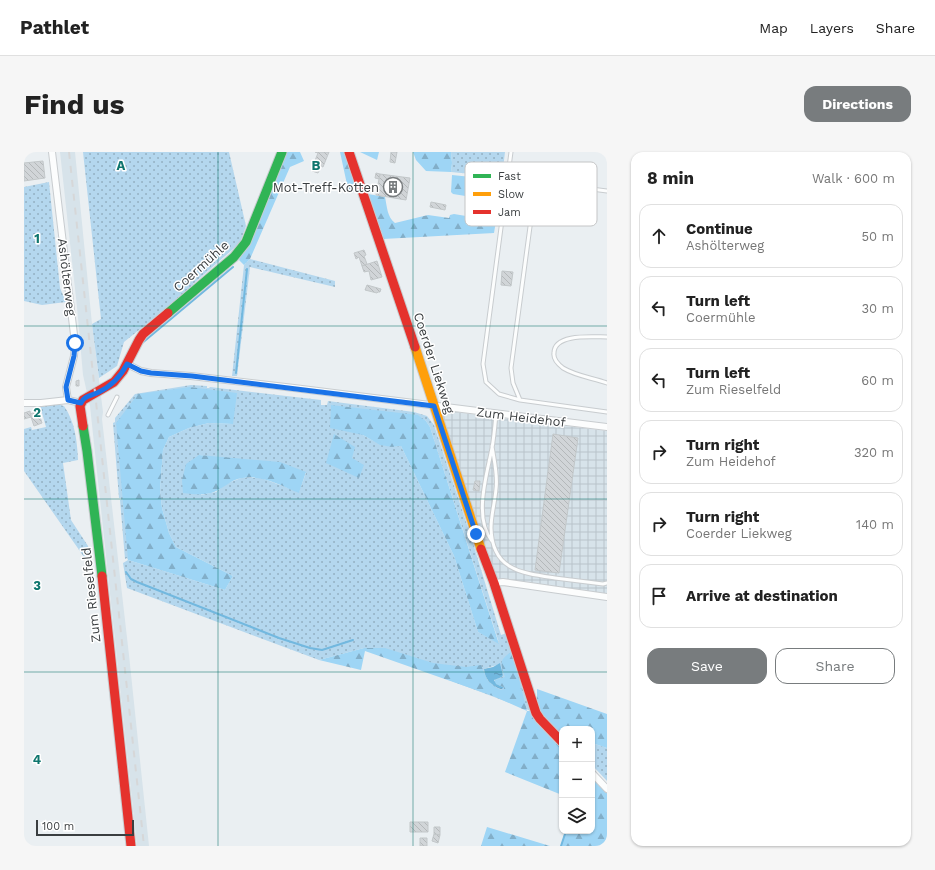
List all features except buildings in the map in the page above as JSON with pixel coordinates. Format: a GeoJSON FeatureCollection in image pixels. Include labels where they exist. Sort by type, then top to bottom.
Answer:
{"type":"FeatureCollection","features":[{"type":"Feature","properties":{"kind":"street","name":"Ashölterweg"},"geometry":{"type":"LineString","coordinates":[[52,152],[75,343],[74,356],[66,387],[68,400]]}},
{"type":"Feature","properties":{"kind":"street","name":"Coermühle"},"geometry":{"type":"LineString","coordinates":[[127,364],[137,341],[143,334],[234,256],[246,242],[282,152]]}},
{"type":"Feature","properties":{"kind":"street","name":"Coerder Liekweg"},"geometry":{"type":"LineString","coordinates":[[349,152],[487,566],[494,583],[536,713],[559,739]]}},
{"type":"Feature","properties":{"kind":"street"},"geometry":{"type":"LineString","coordinates":[[24,403],[68,400],[81,403],[87,396],[97,393],[113,383],[120,376],[127,364]]}},
{"type":"Feature","properties":{"kind":"street","name":"Zum Heidehof"},"geometry":{"type":"LineString","coordinates":[[127,364],[141,371],[151,373],[207,378],[607,427]]}},
{"type":"Feature","properties":{"kind":"street","name":"Zum Rieselfeld"},"geometry":{"type":"LineString","coordinates":[[81,403],[80,409],[86,440],[131,846]]}},
{"type":"Feature","properties":{"kind":"street"},"geometry":{"type":"LineString","coordinates":[[494,583],[503,582],[607,597]]}},
{"type":"Feature","properties":{"kind":"street"},"geometry":{"type":"LineString","coordinates":[[595,776],[607,789]]}},
{"type":"Feature","properties":{"kind":"lane"},"geometry":{"type":"LineString","coordinates":[[509,162],[511,152]]}},
{"type":"Feature","properties":{"kind":"lane"},"geometry":{"type":"LineString","coordinates":[[597,190],[607,191]]}},
{"type":"Feature","properties":{"kind":"lane"},"geometry":{"type":"LineString","coordinates":[[501,226],[483,364],[486,382],[499,394],[520,400],[607,412]]}},
{"type":"Feature","properties":{"kind":"lane"},"geometry":{"type":"LineString","coordinates":[[520,400],[513,383],[511,368],[530,226]]}},
{"type":"Feature","properties":{"kind":"lane"},"geometry":{"type":"LineString","coordinates":[[607,337],[579,337],[564,340],[555,347],[553,354],[556,361],[562,367],[571,372],[607,382]]}},
{"type":"Feature","properties":{"kind":"lane"},"geometry":{"type":"LineString","coordinates":[[108,415],[117,397]]}},
{"type":"Feature","properties":{"kind":"lane"},"geometry":{"type":"LineString","coordinates":[[493,541],[488,536],[484,524],[482,506],[496,414]]}},
{"type":"Feature","properties":{"kind":"lane"},"geometry":{"type":"LineString","coordinates":[[492,446],[497,479],[491,527],[496,553],[504,563],[515,570],[529,574],[603,584],[607,583]]}},
{"type":"Feature","properties":{"kind":"shaded area"},"geometry":{"type":"Polygon","coordinates":[[[60,152],[75,152],[92,324],[103,412],[102,419],[149,846],[137,846],[90,406],[83,375],[60,152]]]}},
{"type":"Feature","properties":{"kind":"shaded area"},"geometry":{"type":"Polygon","coordinates":[[[83,152],[229,152],[246,226],[240,243],[193,284],[194,286],[124,342],[117,366],[99,378],[92,324],[101,319],[83,152]]]}},
{"type":"Feature","properties":{"kind":"shaded area"},"geometry":{"type":"Polygon","coordinates":[[[451,152],[505,152],[504,162],[465,162],[465,173],[451,172],[451,152]]]}},
{"type":"Feature","properties":{"kind":"shaded area"},"geometry":{"type":"Polygon","coordinates":[[[49,182],[60,288],[66,302],[42,305],[24,301],[24,187],[49,182]]]}},
{"type":"Feature","properties":{"kind":"shaded area"},"geometry":{"type":"Polygon","coordinates":[[[250,259],[335,281],[335,287],[250,267],[237,376],[232,376],[244,265],[250,259]]]}},
{"type":"Feature","properties":{"kind":"shaded area"},"geometry":{"type":"Polygon","coordinates":[[[191,385],[207,386],[207,388],[210,387],[321,400],[321,405],[327,405],[328,401],[414,412],[427,416],[434,425],[472,540],[501,635],[507,633],[531,711],[364,648],[319,660],[127,588],[123,563],[128,560],[127,558],[125,559],[121,498],[119,498],[113,423],[115,422],[115,418],[135,394],[191,385]],[[139,394],[128,560],[225,590],[233,576],[176,547],[169,533],[162,508],[160,490],[163,450],[169,437],[189,428],[209,423],[233,424],[139,394]],[[417,415],[363,435],[385,446],[401,446],[454,556],[478,632],[499,643],[430,427],[426,421],[417,415]],[[200,455],[201,495],[216,492],[226,484],[241,478],[261,478],[299,492],[306,473],[200,455]],[[500,664],[484,669],[486,677],[492,684],[503,687],[494,682],[495,679],[502,677],[503,675],[500,664]]]}},
{"type":"Feature","properties":{"kind":"shaded area"},"geometry":{"type":"Polygon","coordinates":[[[56,404],[64,406],[71,418],[75,432],[78,460],[63,463],[71,520],[88,546],[91,567],[24,471],[24,429],[31,427],[32,430],[46,427],[40,406],[56,404]]]}},
{"type":"Feature","properties":{"kind":"shaded area"},"geometry":{"type":"Polygon","coordinates":[[[439,410],[607,431],[607,595],[496,579],[439,410]]]}},
{"type":"Feature","properties":{"kind":"shaded area"},"geometry":{"type":"Polygon","coordinates":[[[595,744],[607,748],[607,781],[595,768],[595,744]]]}},
{"type":"Feature","properties":{"kind":"green space"},"geometry":{"type":"Polygon","coordinates":[[[285,152],[300,152],[304,161],[290,167],[250,259],[244,265],[239,260],[285,152]]]}},
{"type":"Feature","properties":{"kind":"green space"},"geometry":{"type":"Polygon","coordinates":[[[340,152],[347,152],[360,194],[348,189],[340,152]]]}},
{"type":"Feature","properties":{"kind":"green space"},"geometry":{"type":"Polygon","coordinates":[[[360,152],[379,152],[377,160],[360,152]]]}},
{"type":"Feature","properties":{"kind":"green space"},"geometry":{"type":"Polygon","coordinates":[[[413,152],[451,152],[451,172],[426,171],[416,160],[413,152]]]}},
{"type":"Feature","properties":{"kind":"green space"},"geometry":{"type":"Polygon","coordinates":[[[452,175],[465,176],[465,196],[453,194],[451,192],[452,175]]]}},
{"type":"Feature","properties":{"kind":"green space"},"geometry":{"type":"Polygon","coordinates":[[[368,194],[385,197],[389,215],[395,223],[428,215],[449,218],[450,215],[454,214],[465,216],[465,226],[495,226],[494,233],[383,239],[368,194]]]}},
{"type":"Feature","properties":{"kind":"green space"},"geometry":{"type":"Polygon","coordinates":[[[190,387],[237,393],[233,424],[209,423],[189,428],[169,437],[163,450],[160,490],[162,508],[169,533],[176,547],[233,576],[225,590],[128,560],[116,423],[138,394],[190,387]]]}},
{"type":"Feature","properties":{"kind":"green space"},"geometry":{"type":"Polygon","coordinates":[[[331,405],[418,415],[426,421],[430,427],[499,644],[478,632],[454,556],[401,446],[392,447],[380,445],[363,435],[330,428],[331,405]]]}},
{"type":"Feature","properties":{"kind":"green space"},"geometry":{"type":"Polygon","coordinates":[[[334,434],[355,447],[352,458],[364,465],[359,478],[326,463],[334,434]]]}},
{"type":"Feature","properties":{"kind":"green space"},"geometry":{"type":"Polygon","coordinates":[[[199,455],[280,462],[306,472],[299,493],[271,481],[250,477],[234,481],[217,491],[206,494],[183,493],[182,480],[186,464],[199,455]]]}},
{"type":"Feature","properties":{"kind":"green space"},"geometry":{"type":"Polygon","coordinates":[[[364,648],[385,648],[433,663],[466,667],[481,665],[488,680],[501,690],[504,689],[504,687],[495,684],[495,680],[505,677],[502,662],[512,651],[527,711],[493,696],[365,651],[361,670],[319,660],[364,648]]]}},
{"type":"Feature","properties":{"kind":"green space"},"geometry":{"type":"Polygon","coordinates":[[[537,689],[607,714],[607,748],[595,744],[595,726],[559,726],[559,794],[505,772],[527,711],[534,711],[537,699],[537,689]]]}},
{"type":"Feature","properties":{"kind":"green space"},"geometry":{"type":"Polygon","coordinates":[[[595,773],[607,789],[607,843],[604,846],[561,846],[564,834],[595,834],[595,773]]]}},
{"type":"Feature","properties":{"kind":"green space"},"geometry":{"type":"Polygon","coordinates":[[[487,827],[550,846],[481,846],[487,827]]]}},
{"type":"Feature","properties":{"kind":"water"},"geometry":{"type":"Polygon","coordinates":[[[500,663],[503,675],[502,677],[494,680],[496,684],[504,688],[501,689],[489,682],[484,669],[493,667],[500,663]]]}},
{"type":"Feature","properties":{"kind":"waterway"},"geometry":{"type":"LineString","coordinates":[[141,344],[233,267]]}},
{"type":"Feature","properties":{"kind":"waterway"},"geometry":{"type":"LineString","coordinates":[[236,373],[247,269]]}},
{"type":"Feature","properties":{"kind":"waterway"},"geometry":{"type":"LineString","coordinates":[[126,572],[131,579],[137,582],[279,638],[310,648],[322,650],[353,640]]}},
{"type":"Feature","properties":{"kind":"waterway"},"geometry":{"type":"LineString","coordinates":[[533,716],[538,723]]}},
{"type":"Feature","properties":{"kind":"waterway"},"geometry":{"type":"LineString","coordinates":[[561,846],[565,834]]}},
{"type":"Feature","properties":{"kind":"railway"},"geometry":{"type":"LineString","coordinates":[[69,152],[144,846]]}},
{"type":"Feature","properties":{"kind":"traffic: fast"},"geometry":{"type":"LineString","coordinates":[[168,313],[234,257],[246,242],[282,152]]}},
{"type":"Feature","properties":{"kind":"traffic: fast"},"geometry":{"type":"LineString","coordinates":[[83,426],[102,576]]}},
{"type":"Feature","properties":{"kind":"traffic: slow"},"geometry":{"type":"LineString","coordinates":[[415,347],[481,549]]}},
{"type":"Feature","properties":{"kind":"traffic: jam"},"geometry":{"type":"LineString","coordinates":[[349,152],[415,347]]}},
{"type":"Feature","properties":{"kind":"traffic: jam"},"geometry":{"type":"LineString","coordinates":[[83,426],[80,406],[83,400],[114,382],[123,371],[143,334],[168,313]]}},
{"type":"Feature","properties":{"kind":"traffic: jam"},"geometry":{"type":"LineString","coordinates":[[481,549],[494,583],[536,713],[559,739]]}},
{"type":"Feature","properties":{"kind":"traffic: jam"},"geometry":{"type":"LineString","coordinates":[[102,576],[131,846]]}},
{"type":"Feature","properties":{"kind":"place","name":"Mot-Treff-Kotten"},"geometry":{"type":"Point","coordinates":[393,187]}},
{"type":"Feature","properties":{"kind":"route"},"geometry":{"type":"LineString","coordinates":[[75,343],[74,356],[66,387],[68,400],[81,403],[87,396],[97,393],[113,383],[123,372],[127,364],[141,371],[151,373],[192,376],[434,406],[476,534]]}}]}
